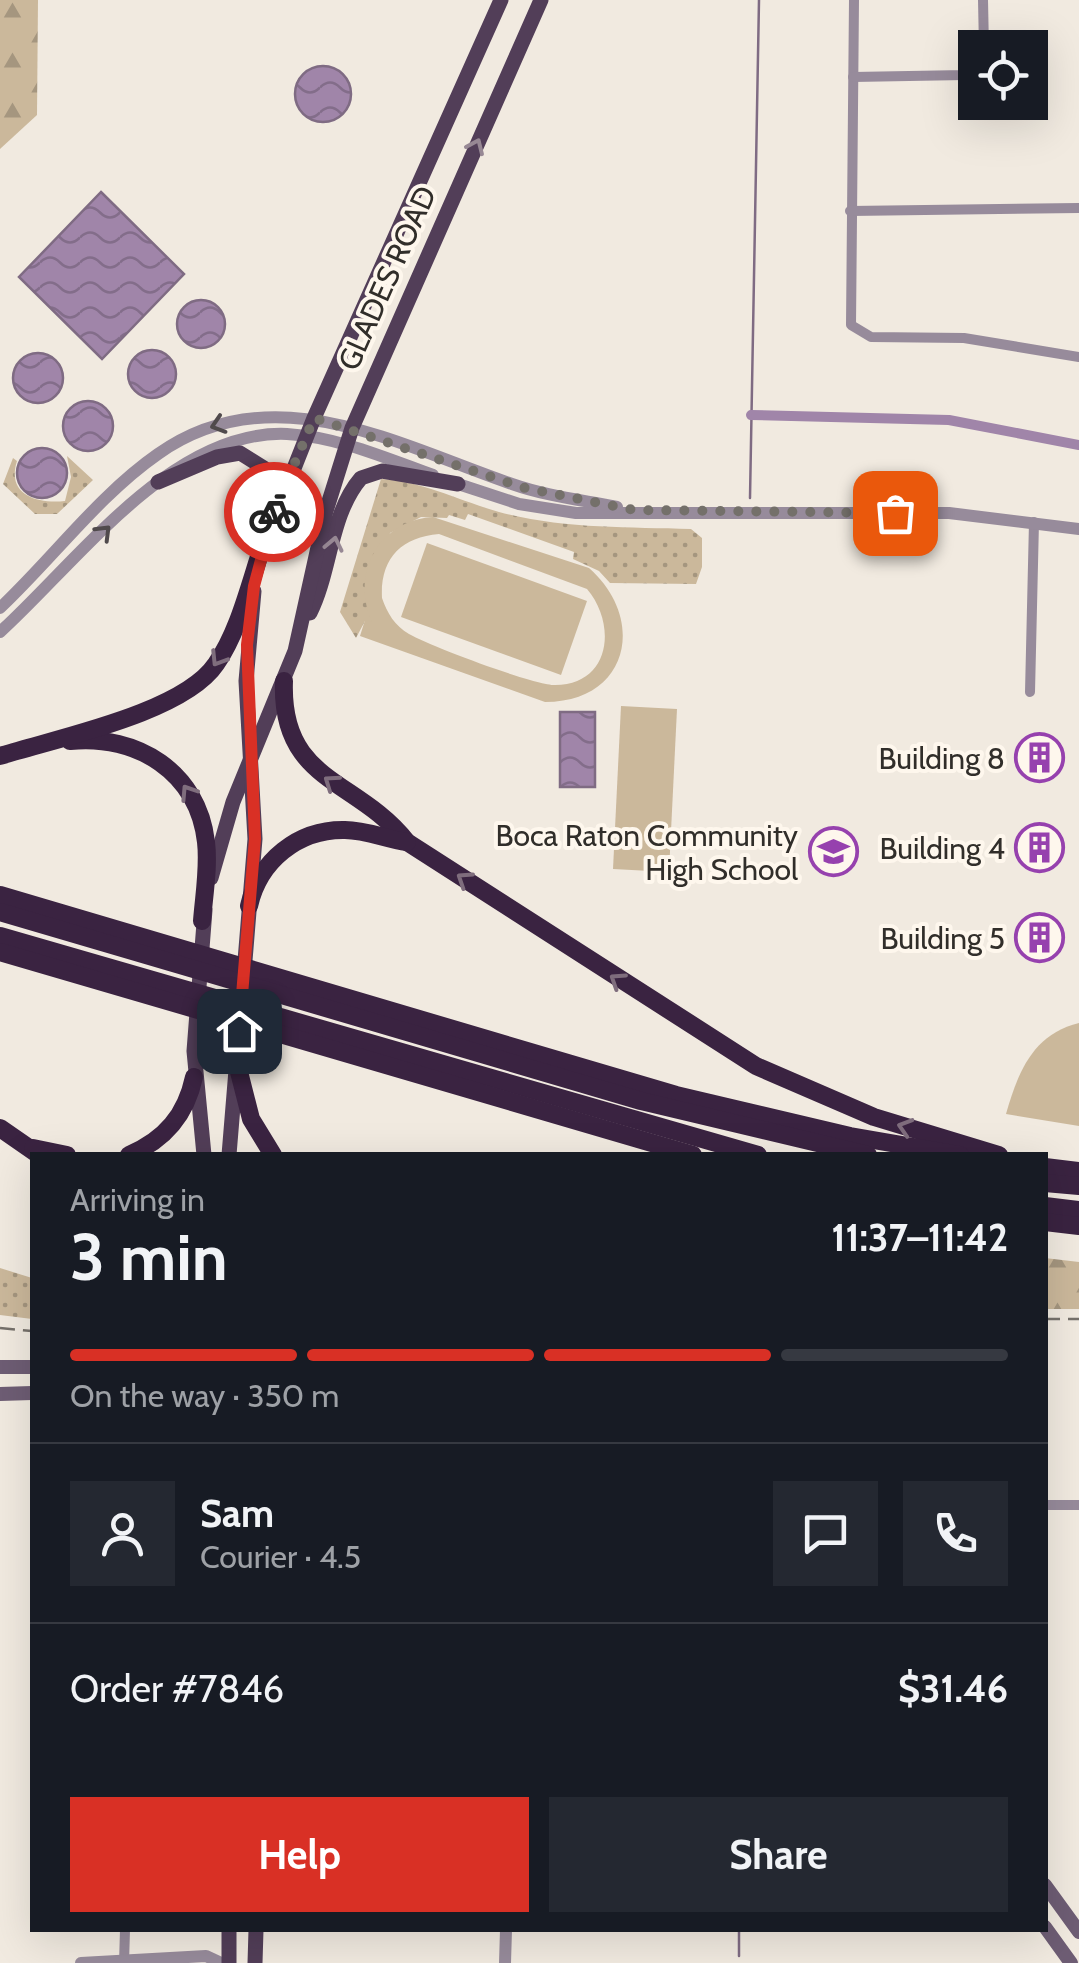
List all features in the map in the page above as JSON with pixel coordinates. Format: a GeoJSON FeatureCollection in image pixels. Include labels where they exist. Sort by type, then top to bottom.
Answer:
{"type":"FeatureCollection","features":[{"type":"Feature","properties":{"kind":"highway"},"geometry":{"type":"LineString","coordinates":[[0,756],[164,705],[196,686],[226,648],[266,536]]}},
{"type":"Feature","properties":{"kind":"highway"},"geometry":{"type":"LineString","coordinates":[[284,681],[287,725],[304,759],[324,778],[392,823],[407,842],[756,1066],[874,1117],[989,1152]]}},
{"type":"Feature","properties":{"kind":"highway"},"geometry":{"type":"LineString","coordinates":[[38,744],[86,739],[118,742],[147,752],[180,780],[197,805],[205,835],[202,921]]}},
{"type":"Feature","properties":{"kind":"highway"},"geometry":{"type":"LineString","coordinates":[[248,906],[264,869],[304,838],[347,830],[407,842]]}},
{"type":"Feature","properties":{"kind":"highway"},"geometry":{"type":"LineString","coordinates":[[0,895],[676,1095],[850,1136],[943,1152]]}},
{"type":"Feature","properties":{"kind":"highway"},"geometry":{"type":"LineString","coordinates":[[0,912],[659,1106],[855,1152]]}},
{"type":"Feature","properties":{"kind":"highway"},"geometry":{"type":"LineString","coordinates":[[0,936],[748,1152]]}},
{"type":"Feature","properties":{"kind":"highway"},"geometry":{"type":"LineString","coordinates":[[0,952],[683,1152]]}},
{"type":"Feature","properties":{"kind":"highway"},"geometry":{"type":"LineString","coordinates":[[237,1064],[251,1119],[271,1152]]}},
{"type":"Feature","properties":{"kind":"highway"},"geometry":{"type":"LineString","coordinates":[[133,1152],[172,1126],[185,1106],[194,1077]]}},
{"type":"Feature","properties":{"kind":"highway"},"geometry":{"type":"LineString","coordinates":[[0,1128],[36,1151]]}},
{"type":"Feature","properties":{"kind":"highway"},"geometry":{"type":"LineString","coordinates":[[1048,1167],[1079,1171]]}},
{"type":"Feature","properties":{"kind":"highway"},"geometry":{"type":"LineString","coordinates":[[1048,1182],[1079,1186]]}},
{"type":"Feature","properties":{"kind":"highway"},"geometry":{"type":"LineString","coordinates":[[1048,1206],[1079,1210]]}},
{"type":"Feature","properties":{"kind":"highway"},"geometry":{"type":"LineString","coordinates":[[1048,1222],[1079,1226]]}},
{"type":"Feature","properties":{"kind":"main road","name":"GLADES ROAD"},"geometry":{"type":"LineString","coordinates":[[229,1152],[255,839],[247,645],[266,536],[306,436],[501,0]]}},
{"type":"Feature","properties":{"kind":"main road"},"geometry":{"type":"LineString","coordinates":[[524,0],[533,19]]}},
{"type":"Feature","properties":{"kind":"main road","name":"GLADES ROAD"},"geometry":{"type":"LineString","coordinates":[[204,1152],[194,1077],[202,921],[226,822],[300,634],[321,529],[352,428],[541,0]]}},
{"type":"Feature","properties":{"kind":"main road"},"geometry":{"type":"LineString","coordinates":[[158,482],[225,454],[246,454],[267,473],[275,509]]}},
{"type":"Feature","properties":{"kind":"main road"},"geometry":{"type":"LineString","coordinates":[[300,634],[324,585],[342,514],[362,478],[382,471],[458,484]]}},
{"type":"Feature","properties":{"kind":"main road"},"geometry":{"type":"LineString","coordinates":[[0,1368],[30,1368]]}},
{"type":"Feature","properties":{"kind":"main road"},"geometry":{"type":"LineString","coordinates":[[0,1394],[30,1393]]}},
{"type":"Feature","properties":{"kind":"main road"},"geometry":{"type":"LineString","coordinates":[[1048,1889],[1079,1932]]}},
{"type":"Feature","properties":{"kind":"main road"},"geometry":{"type":"LineString","coordinates":[[225,1963],[229,1932]]}},
{"type":"Feature","properties":{"kind":"main road"},"geometry":{"type":"LineString","coordinates":[[255,1963],[256,1932]]}},
{"type":"Feature","properties":{"kind":"main road"},"geometry":{"type":"LineString","coordinates":[[1048,1932],[1071,1963]]}},
{"type":"Feature","properties":{"kind":"street"},"geometry":{"type":"LineString","coordinates":[[854,0],[848,315],[860,334],[964,338],[1079,357]]}},
{"type":"Feature","properties":{"kind":"street"},"geometry":{"type":"LineString","coordinates":[[984,0],[984,30]]}},
{"type":"Feature","properties":{"kind":"street"},"geometry":{"type":"LineString","coordinates":[[853,77],[958,76]]}},
{"type":"Feature","properties":{"kind":"street"},"geometry":{"type":"LineString","coordinates":[[850,211],[1079,208]]}},
{"type":"Feature","properties":{"kind":"street"},"geometry":{"type":"LineString","coordinates":[[0,608],[130,478],[168,447],[206,428],[244,417],[279,414],[314,418],[525,488],[634,510]]}},
{"type":"Feature","properties":{"kind":"street"},"geometry":{"type":"LineString","coordinates":[[0,632],[158,482],[191,458],[224,443],[266,435],[306,436],[346,445],[458,484],[550,510],[949,513],[1079,528]]}},
{"type":"Feature","properties":{"kind":"street"},"geometry":{"type":"LineString","coordinates":[[1030,692],[1034,522]]}},
{"type":"Feature","properties":{"kind":"street"},"geometry":{"type":"LineString","coordinates":[[1048,1505],[1079,1505]]}},
{"type":"Feature","properties":{"kind":"street"},"geometry":{"type":"LineString","coordinates":[[124,1961],[125,1932]]}},
{"type":"Feature","properties":{"kind":"street"},"geometry":{"type":"LineString","coordinates":[[505,1963],[506,1932]]}},
{"type":"Feature","properties":{"kind":"street"},"geometry":{"type":"LineString","coordinates":[[81,1963],[206,1956],[225,1963]]}},
{"type":"Feature","properties":{"kind":"green space"},"geometry":{"type":"Polygon","coordinates":[[[0,0],[38,0],[37,115],[0,149],[0,0]]]}},
{"type":"Feature","properties":{"kind":"green space"},"geometry":{"type":"Polygon","coordinates":[[[67,456],[93,480],[57,514],[35,514],[3,484],[13,458],[17,461],[16,482],[26,495],[44,501],[65,501],[71,477],[67,456]]]}},
{"type":"Feature","properties":{"kind":"green space"},"geometry":{"type":"Polygon","coordinates":[[[381,479],[411,483],[499,512],[547,522],[691,529],[702,538],[702,567],[696,584],[610,583],[599,571],[573,559],[574,552],[468,514],[465,520],[449,515],[421,517],[390,533],[372,623],[365,621],[356,638],[340,612],[381,479]]]}},
{"type":"Feature","properties":{"kind":"green space"},"geometry":{"type":"Polygon","coordinates":[[[433,517],[589,568],[607,588],[623,633],[620,654],[611,673],[595,688],[573,698],[545,702],[360,636],[365,620],[372,622],[366,604],[367,568],[384,539],[414,520],[433,517]],[[439,534],[414,540],[396,552],[385,572],[382,598],[392,619],[409,634],[482,664],[555,685],[588,675],[603,650],[603,619],[587,589],[439,534]]]}},
{"type":"Feature","properties":{"kind":"green space"},"geometry":{"type":"Polygon","coordinates":[[[427,543],[587,601],[561,675],[401,617],[427,543]]]}},
{"type":"Feature","properties":{"kind":"green space"},"geometry":{"type":"Polygon","coordinates":[[[621,706],[677,709],[669,872],[613,869],[621,706]]]}},
{"type":"Feature","properties":{"kind":"green space"},"geometry":{"type":"Polygon","coordinates":[[[1079,1023],[1079,1126],[1006,1114],[1030,1057],[1050,1036],[1079,1023]]]}},
{"type":"Feature","properties":{"kind":"green space"},"geometry":{"type":"Polygon","coordinates":[[[1048,1258],[1079,1262],[1079,1309],[1048,1309],[1048,1258]]]}},
{"type":"Feature","properties":{"kind":"green space"},"geometry":{"type":"Polygon","coordinates":[[[0,1268],[30,1277],[30,1319],[0,1315],[0,1268]]]}},
{"type":"Feature","properties":{"kind":"water"},"geometry":{"type":"Polygon","coordinates":[[[323,66],[343,74],[351,94],[343,114],[323,122],[303,114],[295,94],[303,74],[323,66]]]}},
{"type":"Feature","properties":{"kind":"water"},"geometry":{"type":"Polygon","coordinates":[[[101,192],[184,274],[102,359],[19,277],[101,192]]]}},
{"type":"Feature","properties":{"kind":"water"},"geometry":{"type":"Polygon","coordinates":[[[201,300],[218,307],[225,324],[218,341],[201,348],[184,341],[177,324],[184,307],[201,300]]]}},
{"type":"Feature","properties":{"kind":"water"},"geometry":{"type":"Polygon","coordinates":[[[152,350],[169,357],[176,374],[169,391],[152,398],[135,391],[128,374],[135,357],[152,350]]]}},
{"type":"Feature","properties":{"kind":"water"},"geometry":{"type":"Polygon","coordinates":[[[38,353],[56,360],[63,378],[56,396],[38,403],[20,396],[13,378],[20,360],[38,353]]]}},
{"type":"Feature","properties":{"kind":"water"},"geometry":{"type":"Polygon","coordinates":[[[88,401],[105,409],[113,426],[105,443],[88,451],[71,443],[63,426],[71,409],[88,401]]]}},
{"type":"Feature","properties":{"kind":"water"},"geometry":{"type":"Polygon","coordinates":[[[42,448],[59,456],[67,473],[59,490],[42,498],[25,490],[17,473],[25,456],[42,448]]]}},
{"type":"Feature","properties":{"kind":"water"},"geometry":{"type":"Polygon","coordinates":[[[560,712],[595,712],[595,787],[560,787],[560,712]]]}},
{"type":"Feature","properties":{"kind":"waterway"},"geometry":{"type":"LineString","coordinates":[[750,498],[759,0]]}},
{"type":"Feature","properties":{"kind":"waterway"},"geometry":{"type":"LineString","coordinates":[[751,415],[949,420],[1079,445]]}},
{"type":"Feature","properties":{"kind":"waterway"},"geometry":{"type":"LineString","coordinates":[[739,1932],[739,1956]]}},
{"type":"Feature","properties":{"kind":"railway"},"geometry":{"type":"LineString","coordinates":[[1048,1319],[1079,1319]]}},
{"type":"Feature","properties":{"kind":"railway"},"geometry":{"type":"LineString","coordinates":[[0,1328],[30,1331]]}},
{"type":"Feature","properties":{"kind":"way so far"},"geometry":{"type":"LineString","coordinates":[[274,512],[314,418],[376,435],[525,488],[634,510],[895,513]]}},
{"type":"Feature","properties":{"kind":"place","name":"Building 8"},"geometry":{"type":"Point","coordinates":[1040,758]}},
{"type":"Feature","properties":{"kind":"place","name":"Building 4"},"geometry":{"type":"Point","coordinates":[1040,848]}},
{"type":"Feature","properties":{"kind":"place","name":"Boca Raton Community High School"},"geometry":{"type":"Point","coordinates":[833,852]}},
{"type":"Feature","properties":{"kind":"place","name":"Building 5"},"geometry":{"type":"Point","coordinates":[1040,938]}},
{"type":"Feature","properties":{"kind":"route"},"geometry":{"type":"LineString","coordinates":[[239,1031],[255,839],[246,698],[247,645],[254,586],[274,512]]}}]}
